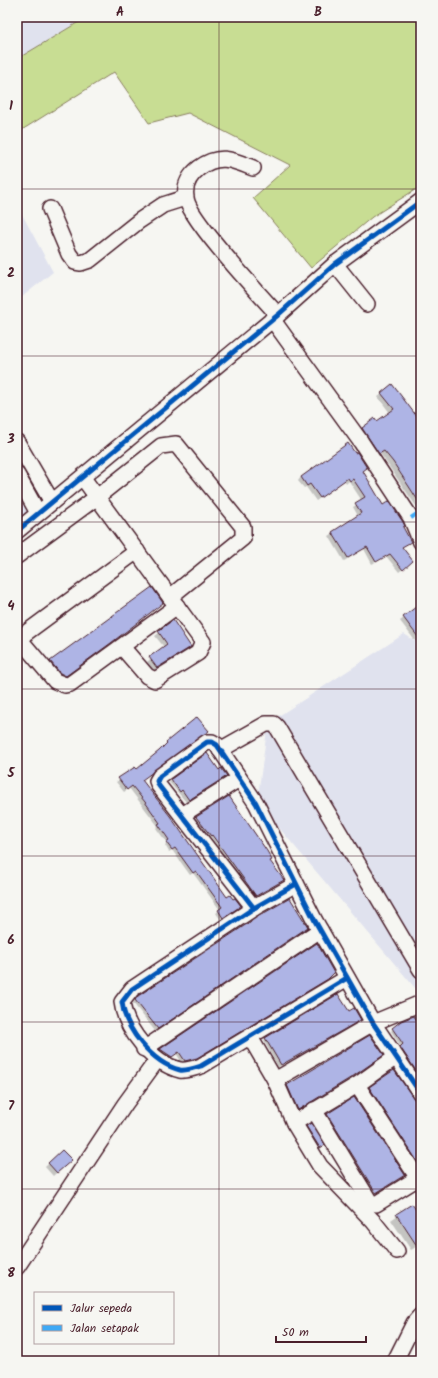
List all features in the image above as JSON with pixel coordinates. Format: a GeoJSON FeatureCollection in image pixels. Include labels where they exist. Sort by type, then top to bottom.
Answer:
{"type":"FeatureCollection","features":[{"type":"Feature","properties":{"kind":"street"},"geometry":{"type":"LineString","coordinates":[[253,168],[227,158],[206,163],[195,172],[188,181],[185,198],[194,214],[275,317],[361,442],[416,515],[421,542]]}},
{"type":"Feature","properties":{"kind":"street"},"geometry":{"type":"LineString","coordinates":[[50,209],[69,254],[75,262],[81,263],[90,260],[140,220],[163,205],[185,198]]}},
{"type":"Feature","properties":{"kind":"street"},"geometry":{"type":"LineString","coordinates":[[17,531],[83,478],[275,317],[335,264],[421,201]]}},
{"type":"Feature","properties":{"kind":"street"},"geometry":{"type":"LineString","coordinates":[[335,264],[367,304]]}},
{"type":"Feature","properties":{"kind":"street"},"geometry":{"type":"LineString","coordinates":[[17,442],[52,502]]}},
{"type":"Feature","properties":{"kind":"street"},"geometry":{"type":"LineString","coordinates":[[17,556],[97,497],[161,446],[176,444],[243,527],[242,538],[173,602],[122,647],[70,684],[65,685],[55,681],[18,637],[137,551]]}},
{"type":"Feature","properties":{"kind":"street"},"geometry":{"type":"LineString","coordinates":[[17,475],[38,513]]}},
{"type":"Feature","properties":{"kind":"street"},"geometry":{"type":"LineString","coordinates":[[83,478],[203,642],[198,653],[155,680],[147,676],[122,647]]}},
{"type":"Feature","properties":{"kind":"street"},"geometry":{"type":"LineString","coordinates":[[220,750],[266,724],[274,724],[277,727],[421,970]]}},
{"type":"Feature","properties":{"kind":"street"},"geometry":{"type":"LineString","coordinates":[[254,908],[159,786],[158,781],[160,776],[207,742],[212,742],[220,750],[256,803],[296,884],[347,978],[373,1023],[421,1094]]}},
{"type":"Feature","properties":{"kind":"street"},"geometry":{"type":"LineString","coordinates":[[182,815],[240,779]]}},
{"type":"Feature","properties":{"kind":"street"},"geometry":{"type":"LineString","coordinates":[[296,884],[254,908],[132,989],[125,996],[122,1002],[123,1010],[144,1049],[157,1060],[180,1070],[201,1066],[347,978]]}},
{"type":"Feature","properties":{"kind":"street"},"geometry":{"type":"LineString","coordinates":[[144,1049],[320,930]]}},
{"type":"Feature","properties":{"kind":"street"},"geometry":{"type":"LineString","coordinates":[[275,1080],[373,1023],[421,1003]]}},
{"type":"Feature","properties":{"kind":"street"},"geometry":{"type":"LineString","coordinates":[[250,1037],[275,1080],[294,1123],[320,1166],[373,1221],[397,1251]]}},
{"type":"Feature","properties":{"kind":"street"},"geometry":{"type":"LineString","coordinates":[[294,1123],[357,1085],[396,1057]]}},
{"type":"Feature","properties":{"kind":"street"},"geometry":{"type":"LineString","coordinates":[[17,1267],[125,1104],[157,1060]]}},
{"type":"Feature","properties":{"kind":"street"},"geometry":{"type":"LineString","coordinates":[[314,1110],[370,1202],[376,1204],[420,1181],[357,1085]]}},
{"type":"Feature","properties":{"kind":"street"},"geometry":{"type":"LineString","coordinates":[[395,1361],[414,1324],[421,1315]]}},
{"type":"Feature","properties":{"kind":"shaded area"},"geometry":{"type":"Polygon","coordinates":[[[17,17],[87,17],[17,59],[17,17]]]}},
{"type":"Feature","properties":{"kind":"shaded area"},"geometry":{"type":"Polygon","coordinates":[[[17,205],[53,272],[17,301],[17,205]]]}},
{"type":"Feature","properties":{"kind":"shaded area"},"geometry":{"type":"Polygon","coordinates":[[[17,427],[51,492],[17,520],[17,427]]]}},
{"type":"Feature","properties":{"kind":"shaded area"},"geometry":{"type":"Polygon","coordinates":[[[404,634],[417,642],[421,640],[421,986],[416,989],[257,802],[268,723],[404,634]]]}},
{"type":"Feature","properties":{"kind":"green space"},"geometry":{"type":"Polygon","coordinates":[[[87,17],[421,17],[421,186],[372,217],[311,268],[253,198],[290,165],[188,113],[149,123],[114,72],[17,133],[17,59],[87,17]]]}},
{"type":"Feature","properties":{"kind":"building"},"geometry":{"type":"Polygon","coordinates":[[[392,384],[421,422],[421,505],[393,462],[384,451],[379,454],[362,428],[375,418],[377,421],[394,409],[381,393],[392,384]]]}},
{"type":"Feature","properties":{"kind":"building"},"geometry":{"type":"Polygon","coordinates":[[[348,443],[355,453],[357,452],[367,468],[363,471],[383,505],[389,501],[405,526],[403,527],[411,542],[402,547],[413,561],[403,570],[390,554],[376,562],[367,547],[348,558],[332,532],[361,513],[355,503],[365,497],[353,479],[350,481],[348,478],[320,498],[310,484],[307,486],[301,477],[348,443]]]}},
{"type":"Feature","properties":{"kind":"building"},"geometry":{"type":"Polygon","coordinates":[[[152,587],[163,603],[66,676],[60,673],[50,661],[152,587]]]}},
{"type":"Feature","properties":{"kind":"building"},"geometry":{"type":"Polygon","coordinates":[[[421,603],[421,641],[403,617],[421,603]]]}},
{"type":"Feature","properties":{"kind":"building"},"geometry":{"type":"Polygon","coordinates":[[[173,620],[191,647],[157,668],[149,657],[167,644],[158,631],[173,620]]]}},
{"type":"Feature","properties":{"kind":"building"},"geometry":{"type":"Polygon","coordinates":[[[197,717],[209,731],[142,780],[170,816],[227,897],[230,895],[233,899],[235,898],[241,906],[223,918],[218,910],[222,907],[196,871],[193,873],[175,848],[172,850],[166,842],[169,840],[158,824],[160,823],[145,802],[132,786],[127,790],[118,778],[135,767],[137,769],[159,751],[167,743],[166,742],[197,717]]]}},
{"type":"Feature","properties":{"kind":"building"},"geometry":{"type":"Polygon","coordinates":[[[207,753],[219,770],[221,768],[227,776],[189,800],[182,790],[180,792],[171,779],[207,753]]]}},
{"type":"Feature","properties":{"kind":"building"},"geometry":{"type":"Polygon","coordinates":[[[229,796],[267,851],[272,860],[270,861],[284,880],[256,896],[212,835],[211,836],[196,817],[229,796]]]}},
{"type":"Feature","properties":{"kind":"building"},"geometry":{"type":"Polygon","coordinates":[[[290,898],[308,927],[158,1029],[135,1000],[138,996],[259,916],[290,898]]]}},
{"type":"Feature","properties":{"kind":"building"},"geometry":{"type":"Polygon","coordinates":[[[317,943],[334,973],[328,979],[197,1058],[185,1061],[179,1052],[172,1057],[160,1049],[317,943]]]}},
{"type":"Feature","properties":{"kind":"building"},"geometry":{"type":"Polygon","coordinates":[[[338,994],[349,1011],[354,1008],[361,1020],[281,1065],[265,1038],[338,994]]]}},
{"type":"Feature","properties":{"kind":"building"},"geometry":{"type":"Polygon","coordinates":[[[414,1016],[421,1027],[421,1078],[400,1047],[403,1044],[392,1028],[401,1021],[414,1016]]]}},
{"type":"Feature","properties":{"kind":"building"},"geometry":{"type":"Polygon","coordinates":[[[370,1035],[384,1055],[352,1077],[298,1110],[287,1085],[370,1035]]]}},
{"type":"Feature","properties":{"kind":"building"},"geometry":{"type":"Polygon","coordinates":[[[394,1070],[414,1099],[421,1103],[421,1167],[369,1087],[394,1070]]]}},
{"type":"Feature","properties":{"kind":"building"},"geometry":{"type":"Polygon","coordinates":[[[354,1097],[405,1175],[376,1193],[327,1114],[354,1097]]]}},
{"type":"Feature","properties":{"kind":"building"},"geometry":{"type":"Polygon","coordinates":[[[311,1123],[325,1145],[320,1148],[306,1126],[311,1123]]]}},
{"type":"Feature","properties":{"kind":"building"},"geometry":{"type":"Polygon","coordinates":[[[62,1150],[72,1160],[57,1173],[48,1163],[62,1150]]]}},
{"type":"Feature","properties":{"kind":"building"},"geometry":{"type":"Polygon","coordinates":[[[412,1204],[421,1217],[421,1252],[396,1214],[412,1204]]]}},
{"type":"Feature","properties":{"kind":"marked path"},"geometry":{"type":"LineString","coordinates":[[411,518],[421,511]]}},
{"type":"Feature","properties":{"kind":"cycle path"},"geometry":{"type":"LineString","coordinates":[[17,531],[278,315],[335,264],[421,201]]}},
{"type":"Feature","properties":{"kind":"cycle path"},"geometry":{"type":"LineString","coordinates":[[254,908],[159,786],[157,781],[160,776],[207,742],[212,742],[217,745],[256,803],[315,921],[373,1023],[421,1094]]}},
{"type":"Feature","properties":{"kind":"cycle path"},"geometry":{"type":"LineString","coordinates":[[296,884],[254,908],[132,989],[122,1002],[128,1023],[134,1034],[150,1053],[170,1066],[180,1070],[190,1069],[201,1066],[347,978]]}}]}
